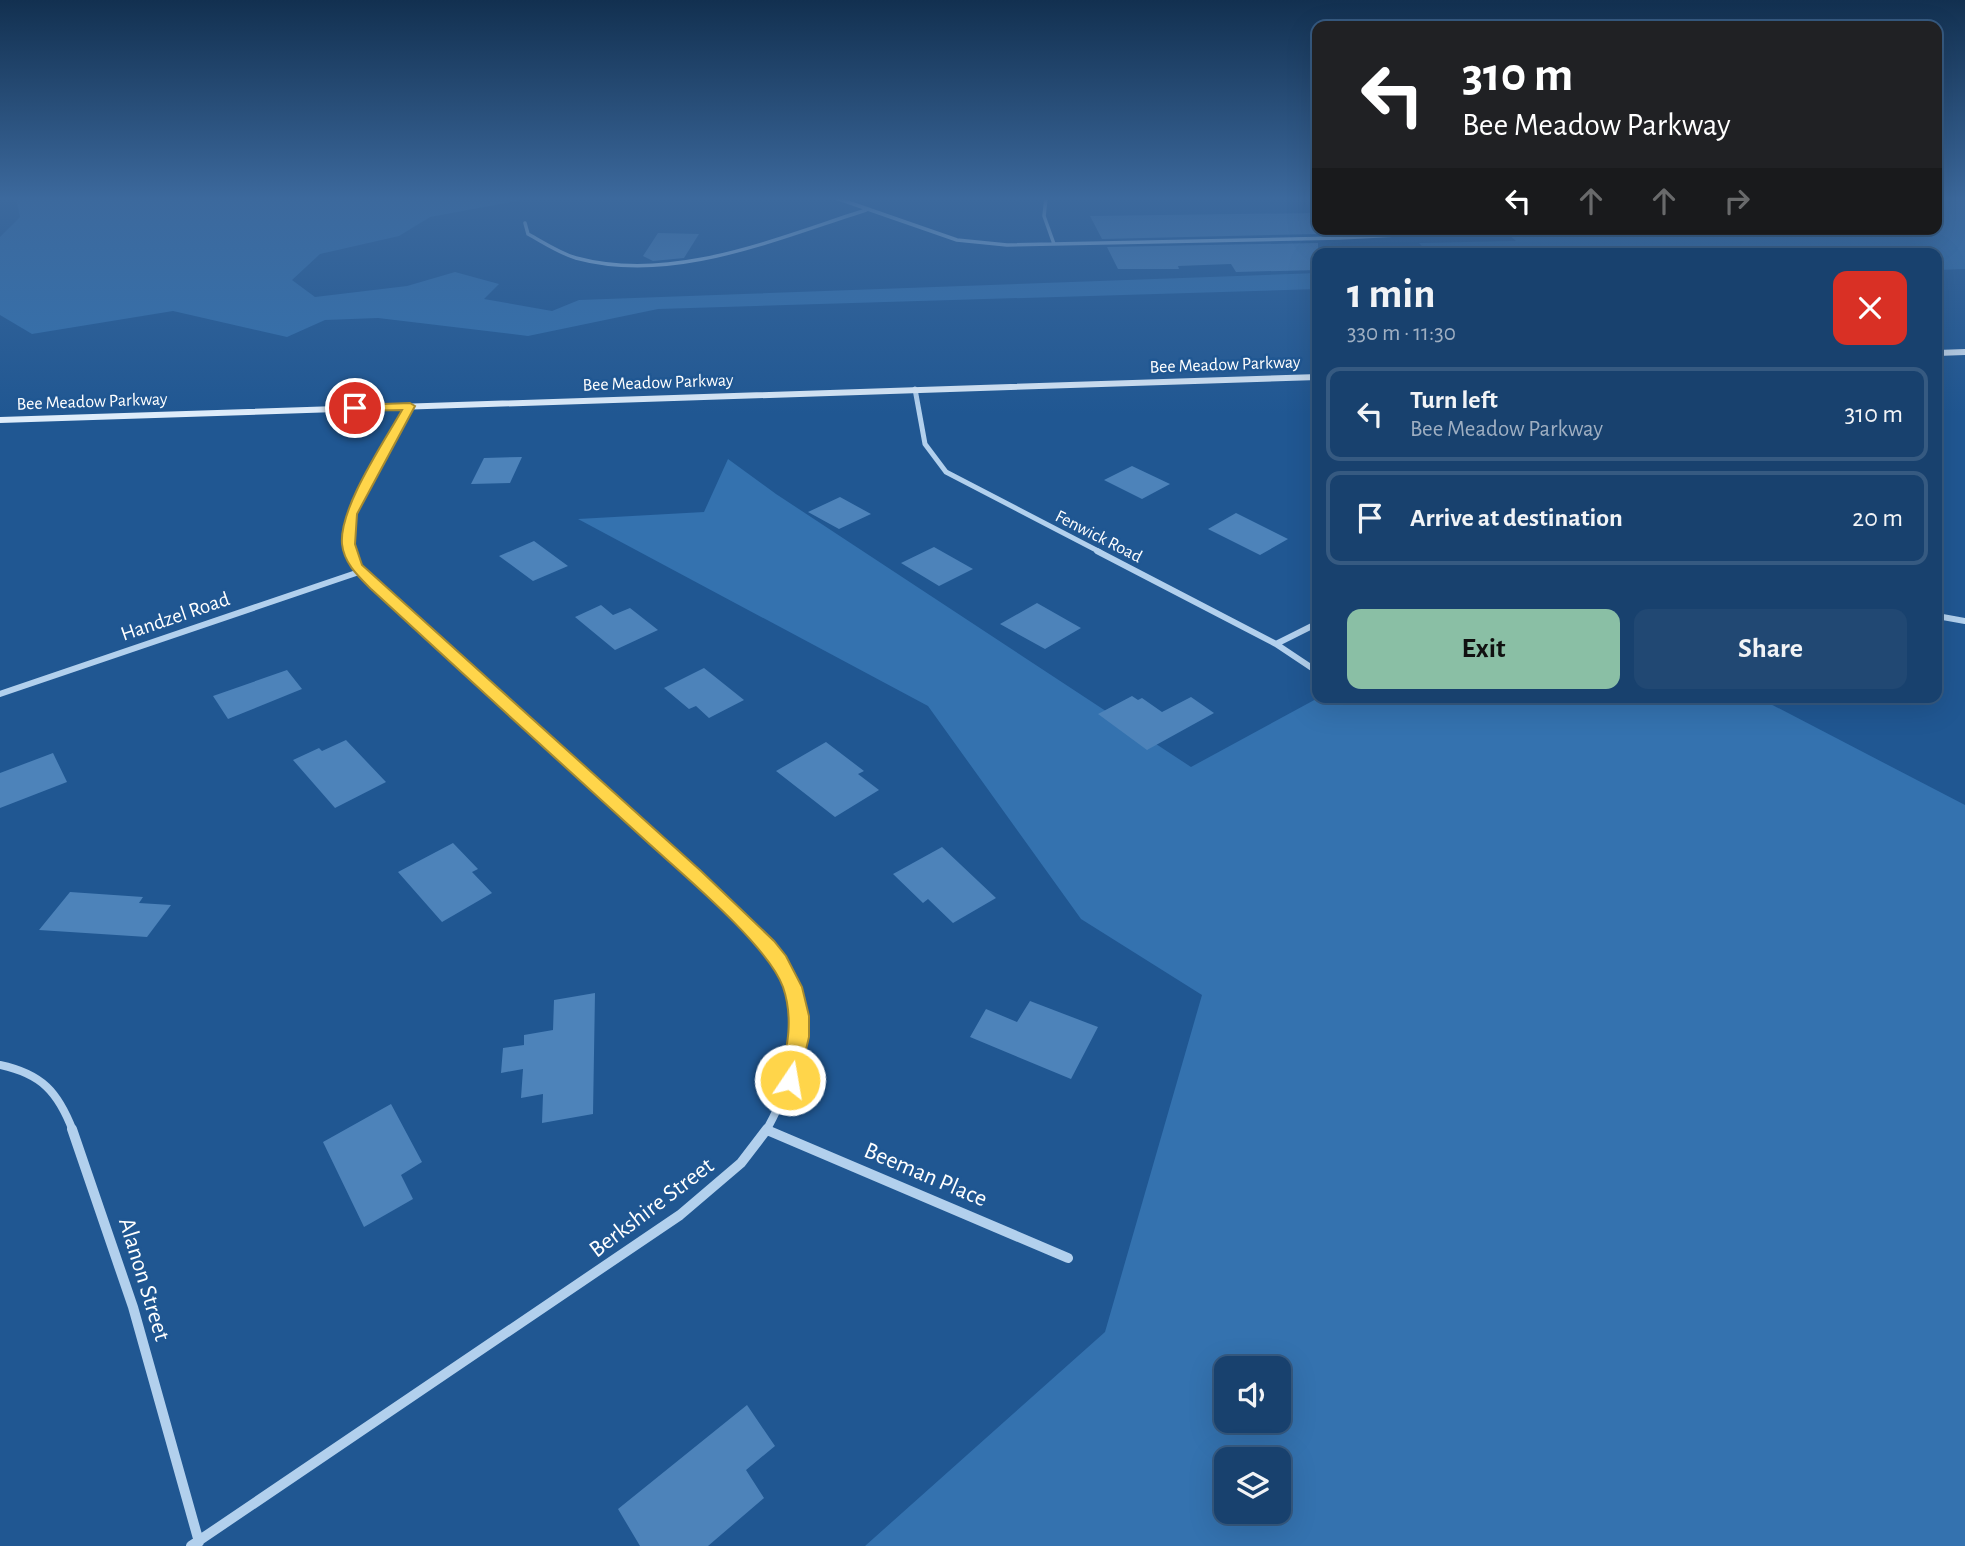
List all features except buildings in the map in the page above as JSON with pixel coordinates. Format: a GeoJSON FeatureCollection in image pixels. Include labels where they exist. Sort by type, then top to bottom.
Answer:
{"type":"FeatureCollection","features":[{"type":"Feature","properties":{"kind":"street"},"geometry":{"type":"LineString","coordinates":[[1942,353],[1965,352]]}},
{"type":"Feature","properties":{"kind":"street","name":"Bee Meadow Parkway"},"geometry":{"type":"LineString","coordinates":[[0,420],[1312,377]]}},
{"type":"Feature","properties":{"kind":"street","name":"Fenwick Road"},"geometry":{"type":"LineString","coordinates":[[915,389],[925,447],[933,461],[946,472],[1276,644],[1312,668]]}},
{"type":"Feature","properties":{"kind":"street","name":"Berkshire Street"},"geometry":{"type":"LineString","coordinates":[[195,1544],[680,1215],[741,1163],[767,1130],[790,1080],[799,1037],[799,1016],[792,987],[780,961],[695,876],[375,586],[352,558],[348,544],[351,514],[410,406]]}},
{"type":"Feature","properties":{"kind":"street","name":"Handzel Road"},"geometry":{"type":"LineString","coordinates":[[0,694],[362,571]]}},
{"type":"Feature","properties":{"kind":"street"},"geometry":{"type":"LineString","coordinates":[[1942,618],[1965,621]]}},
{"type":"Feature","properties":{"kind":"street"},"geometry":{"type":"LineString","coordinates":[[1276,644],[1312,626]]}},
{"type":"Feature","properties":{"kind":"street","name":"Alanon Street"},"geometry":{"type":"LineString","coordinates":[[0,1065],[17,1068],[50,1088],[61,1103],[98,1199],[128,1292],[195,1544]]}},
{"type":"Feature","properties":{"kind":"street","name":"Beeman Place"},"geometry":{"type":"LineString","coordinates":[[767,1130],[1069,1258]]}},
{"type":"Feature","properties":{"kind":"shaded area"},"geometry":{"type":"Polygon","coordinates":[[[0,270],[303,270],[292,280],[315,297],[407,286],[455,272],[499,284],[484,299],[552,311],[579,300],[1312,273],[1312,289],[658,309],[528,336],[378,318],[325,320],[287,337],[173,311],[32,334],[0,315],[0,270]]]}},
{"type":"Feature","properties":{"kind":"shaded area"},"geometry":{"type":"Polygon","coordinates":[[[728,459],[776,494],[1191,767],[1312,701],[1769,703],[1965,805],[1965,1546],[865,1546],[1105,1332],[1202,995],[1081,919],[928,706],[578,519],[704,512],[728,459]]]}},
{"type":"Feature","properties":{"kind":"route"},"geometry":{"type":"LineString","coordinates":[[355,408],[410,406],[351,514],[348,544],[356,566],[768,946],[780,961],[792,987],[799,1016],[799,1037],[790,1080]]}}]}
